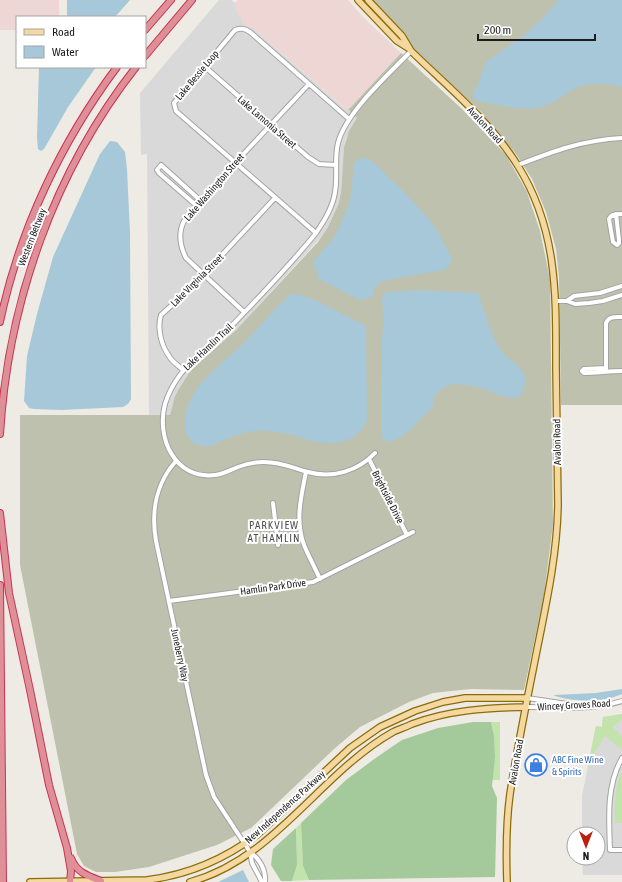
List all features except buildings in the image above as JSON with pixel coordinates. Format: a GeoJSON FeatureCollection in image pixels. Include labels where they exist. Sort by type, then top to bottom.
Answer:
{"type":"FeatureCollection","features":[{"type":"Feature","properties":{"kind":"highway"},"geometry":{"type":"LineString","coordinates":[[146,29],[171,0]]}},
{"type":"Feature","properties":{"kind":"highway"},"geometry":{"type":"LineString","coordinates":[[146,55],[192,0]]}},
{"type":"Feature","properties":{"kind":"highway","name":"Western Beltway"},"geometry":{"type":"LineString","coordinates":[[0,322],[4,302],[21,249],[39,202],[56,164],[80,122],[116,68]]}},
{"type":"Feature","properties":{"kind":"highway","name":"Western Beltway"},"geometry":{"type":"LineString","coordinates":[[0,434],[4,390],[10,352],[20,306],[33,259],[61,191],[82,150],[108,107],[135,68]]}},
{"type":"Feature","properties":{"kind":"highway"},"geometry":{"type":"LineString","coordinates":[[0,513],[4,560],[14,620],[30,690],[48,785],[73,863],[79,871],[101,881]]}},
{"type":"Feature","properties":{"kind":"highway"},"geometry":{"type":"LineString","coordinates":[[0,585],[3,882]]}},
{"type":"Feature","properties":{"kind":"highway"},"geometry":{"type":"LineString","coordinates":[[67,848],[71,871],[70,882]]}},
{"type":"Feature","properties":{"kind":"main road","name":"Avalon Road"},"geometry":{"type":"LineString","coordinates":[[358,0],[397,41],[409,50],[497,137],[518,165],[540,210],[547,232],[553,261],[556,302],[557,538],[510,794],[506,844],[506,882]]}},
{"type":"Feature","properties":{"kind":"main road","name":"Avalon Road"},"geometry":{"type":"LineString","coordinates":[[368,0],[402,36],[409,50]]}},
{"type":"Feature","properties":{"kind":"main road","name":"New Independence Parkway"},"geometry":{"type":"LineString","coordinates":[[30,882],[147,880],[179,874],[212,862],[244,845],[258,834],[350,748],[380,726],[415,711],[443,702],[465,698],[528,698]]}},
{"type":"Feature","properties":{"kind":"main road","name":"New Independence Parkway"},"geometry":{"type":"LineString","coordinates":[[190,882],[201,879],[232,865],[250,852],[282,827],[352,760],[369,747],[394,732],[422,720],[452,712],[484,708],[526,707]]}},
{"type":"Feature","properties":{"kind":"street","name":"Lake Bessie Loop"},"geometry":{"type":"LineString","coordinates":[[316,233],[176,111],[174,103],[235,30],[240,28],[246,29],[349,119]]}},
{"type":"Feature","properties":{"kind":"street","name":"Lake Hamlin Trail"},"geometry":{"type":"LineString","coordinates":[[375,453],[355,468],[337,474],[306,472],[285,464],[266,462],[247,464],[221,474],[207,475],[191,471],[176,461],[168,450],[164,439],[163,414],[168,396],[183,370],[189,363],[222,335],[316,233],[327,216],[335,193],[338,144],[342,130],[353,113],[409,50]]}},
{"type":"Feature","properties":{"kind":"street","name":"Lake Lamonia Street"},"geometry":{"type":"LineString","coordinates":[[204,66],[314,162],[319,164],[336,165]]}},
{"type":"Feature","properties":{"kind":"street","name":"Lake Washington Street"},"geometry":{"type":"LineString","coordinates":[[244,312],[186,258],[181,246],[181,226],[184,220],[235,163],[309,84]]}},
{"type":"Feature","properties":{"kind":"street"},"geometry":{"type":"LineString","coordinates":[[518,165],[568,146],[603,139],[622,138]]}},
{"type":"Feature","properties":{"kind":"street"},"geometry":{"type":"LineString","coordinates":[[197,206],[159,173],[157,170],[161,165],[201,201]]}},
{"type":"Feature","properties":{"kind":"street","name":"Lake Virginia Street"},"geometry":{"type":"LineString","coordinates":[[183,370],[173,361],[164,348],[161,337],[160,318],[164,312],[204,275],[276,198]]}},
{"type":"Feature","properties":{"kind":"street"},"geometry":{"type":"LineString","coordinates":[[616,214],[619,240],[617,244],[613,242],[609,221],[611,216],[616,214],[622,214]]}},
{"type":"Feature","properties":{"kind":"street"},"geometry":{"type":"LineString","coordinates":[[567,301],[574,296],[600,293],[622,286]]}},
{"type":"Feature","properties":{"kind":"street"},"geometry":{"type":"LineString","coordinates":[[556,302],[567,301],[574,304],[589,303],[603,301],[622,295]]}},
{"type":"Feature","properties":{"kind":"street"},"geometry":{"type":"LineString","coordinates":[[606,370],[606,322],[612,317],[622,317]]}},
{"type":"Feature","properties":{"kind":"street"},"geometry":{"type":"LineString","coordinates":[[606,370],[603,373],[582,372],[584,369],[606,370],[622,371]]}},
{"type":"Feature","properties":{"kind":"street","name":"Brightside Drive"},"geometry":{"type":"LineString","coordinates":[[368,459],[407,535]]}},
{"type":"Feature","properties":{"kind":"street","name":"Juneberry Way"},"geometry":{"type":"LineString","coordinates":[[176,461],[160,485],[156,498],[154,515],[155,536],[208,781],[214,797],[250,852]]}},
{"type":"Feature","properties":{"kind":"street"},"geometry":{"type":"LineString","coordinates":[[306,472],[300,505],[300,528],[305,546],[320,579]]}},
{"type":"Feature","properties":{"kind":"street"},"geometry":{"type":"LineString","coordinates":[[273,503],[278,545]]}},
{"type":"Feature","properties":{"kind":"street","name":"Hamlin Park Drive"},"geometry":{"type":"LineString","coordinates":[[169,601],[309,582],[320,579],[413,532]]}},
{"type":"Feature","properties":{"kind":"street"},"geometry":{"type":"LineString","coordinates":[[528,698],[590,706]]}},
{"type":"Feature","properties":{"kind":"street","name":"Wincey Groves Road"},"geometry":{"type":"LineString","coordinates":[[526,707],[566,708],[603,705],[622,701]]}},
{"type":"Feature","properties":{"kind":"street"},"geometry":{"type":"LineString","coordinates":[[622,758],[614,777],[610,798],[610,850],[622,850]]}},
{"type":"Feature","properties":{"kind":"street"},"geometry":{"type":"LineString","coordinates":[[250,852],[257,857],[260,862],[265,875],[263,882]]}},
{"type":"Feature","properties":{"kind":"street"},"geometry":{"type":"LineString","coordinates":[[250,852],[252,863],[263,882]]}},
{"type":"Feature","properties":{"kind":"shaded area"},"geometry":{"type":"Polygon","coordinates":[[[0,0],[59,0],[59,16],[16,16],[16,30],[0,30],[0,0]]]}},
{"type":"Feature","properties":{"kind":"shaded area"},"geometry":{"type":"Polygon","coordinates":[[[219,0],[231,0],[235,3],[236,10],[241,17],[243,24],[253,28],[344,108],[348,109],[358,118],[346,138],[341,193],[334,217],[323,235],[236,330],[191,370],[180,387],[172,406],[171,415],[120,416],[157,415],[149,415],[147,154],[141,155],[140,93],[219,0]]]}},
{"type":"Feature","properties":{"kind":"shaded area"},"geometry":{"type":"Polygon","coordinates":[[[238,0],[348,0],[363,17],[401,53],[350,108],[346,109],[253,28],[243,24],[241,17],[236,11],[235,3],[238,0]]]}},
{"type":"Feature","properties":{"kind":"shaded area"},"geometry":{"type":"Polygon","coordinates":[[[366,0],[622,0],[622,405],[561,405],[559,277],[556,249],[546,212],[532,179],[516,154],[481,112],[397,33],[366,0]]]}},
{"type":"Feature","properties":{"kind":"shaded area"},"geometry":{"type":"Polygon","coordinates":[[[401,53],[462,109],[506,155],[527,192],[540,231],[550,279],[553,524],[544,595],[524,690],[471,689],[433,693],[409,702],[360,727],[334,749],[251,828],[217,845],[149,867],[115,872],[96,872],[84,866],[77,854],[20,565],[20,415],[170,415],[175,396],[191,370],[236,330],[318,242],[328,227],[338,205],[341,193],[344,147],[349,131],[357,118],[348,109],[401,53]]]}},
{"type":"Feature","properties":{"kind":"shaded area"},"geometry":{"type":"Polygon","coordinates":[[[622,714],[622,875],[583,875],[582,866],[606,866],[606,826],[582,826],[582,796],[596,726],[602,727],[603,717],[622,714]]]}},
{"type":"Feature","properties":{"kind":"green space"},"geometry":{"type":"Polygon","coordinates":[[[622,714],[622,719],[613,727],[622,737],[622,750],[605,736],[593,755],[587,770],[596,726],[602,727],[603,717],[622,714]]]}},
{"type":"Feature","properties":{"kind":"green space"},"geometry":{"type":"Polygon","coordinates":[[[473,722],[491,722],[494,736],[495,757],[492,786],[497,798],[495,877],[309,880],[303,866],[301,823],[346,780],[402,740],[438,728],[473,722]]]}},
{"type":"Feature","properties":{"kind":"green space"},"geometry":{"type":"Polygon","coordinates":[[[491,722],[500,722],[500,780],[491,780],[494,737],[491,722]]]}},
{"type":"Feature","properties":{"kind":"green space"},"geometry":{"type":"Polygon","coordinates":[[[622,770],[622,823],[615,823],[616,796],[622,770]]]}},
{"type":"Feature","properties":{"kind":"green space"},"geometry":{"type":"Polygon","coordinates":[[[301,823],[303,866],[309,880],[292,881],[297,865],[296,828],[301,823]]]}},
{"type":"Feature","properties":{"kind":"green space"},"geometry":{"type":"Polygon","coordinates":[[[296,828],[297,865],[292,881],[281,881],[271,865],[273,849],[296,828]]]}},
{"type":"Feature","properties":{"kind":"water"},"geometry":{"type":"Polygon","coordinates":[[[67,0],[130,0],[116,16],[67,16],[67,0]]]}},
{"type":"Feature","properties":{"kind":"water"},"geometry":{"type":"Polygon","coordinates":[[[558,0],[622,0],[622,87],[603,84],[585,85],[574,89],[550,104],[525,109],[508,107],[473,98],[473,93],[486,62],[522,37],[544,17],[558,0]]]}},
{"type":"Feature","properties":{"kind":"water"},"geometry":{"type":"Polygon","coordinates":[[[39,68],[95,68],[68,107],[44,149],[41,151],[38,149],[39,68]]]}},
{"type":"Feature","properties":{"kind":"water"},"geometry":{"type":"Polygon","coordinates":[[[110,141],[117,142],[125,152],[127,169],[130,233],[131,399],[128,404],[123,407],[62,410],[29,408],[24,401],[27,356],[53,257],[100,154],[110,141]]]}},
{"type":"Feature","properties":{"kind":"water"},"geometry":{"type":"Polygon","coordinates":[[[360,158],[371,160],[429,219],[451,257],[450,265],[444,270],[382,281],[374,289],[373,296],[362,301],[317,278],[318,276],[313,262],[333,239],[340,226],[350,201],[354,163],[360,158]]]}},
{"type":"Feature","properties":{"kind":"water"},"geometry":{"type":"Polygon","coordinates":[[[420,290],[478,293],[495,340],[505,356],[517,365],[523,372],[525,382],[523,391],[515,398],[509,398],[479,388],[460,384],[447,386],[436,394],[433,398],[434,406],[413,427],[401,437],[387,442],[382,437],[381,427],[382,337],[384,323],[382,299],[386,292],[420,290]]]}},
{"type":"Feature","properties":{"kind":"water"},"geometry":{"type":"Polygon","coordinates":[[[290,294],[296,294],[313,299],[366,326],[367,420],[363,428],[357,435],[350,439],[334,443],[317,442],[272,431],[251,431],[228,438],[210,446],[194,443],[187,435],[185,429],[186,415],[190,402],[196,391],[203,381],[255,332],[290,294]]]}},
{"type":"Feature","properties":{"kind":"water"},"geometry":{"type":"Polygon","coordinates":[[[622,689],[622,694],[614,697],[588,701],[563,698],[554,695],[596,693],[622,689]]]}},
{"type":"Feature","properties":{"kind":"water"},"geometry":{"type":"Polygon","coordinates":[[[243,870],[249,882],[218,882],[243,870]]]}},
{"type":"Feature","properties":{"kind":"place","name":"ABC Fine Wine & Spirits"},"geometry":{"type":"Point","coordinates":[536,765]}},
{"type":"Feature","properties":{"kind":"district","name":"PARKVIEW AT HAMLIN"},"geometry":{"type":"Point","coordinates":[274,531]}}]}
